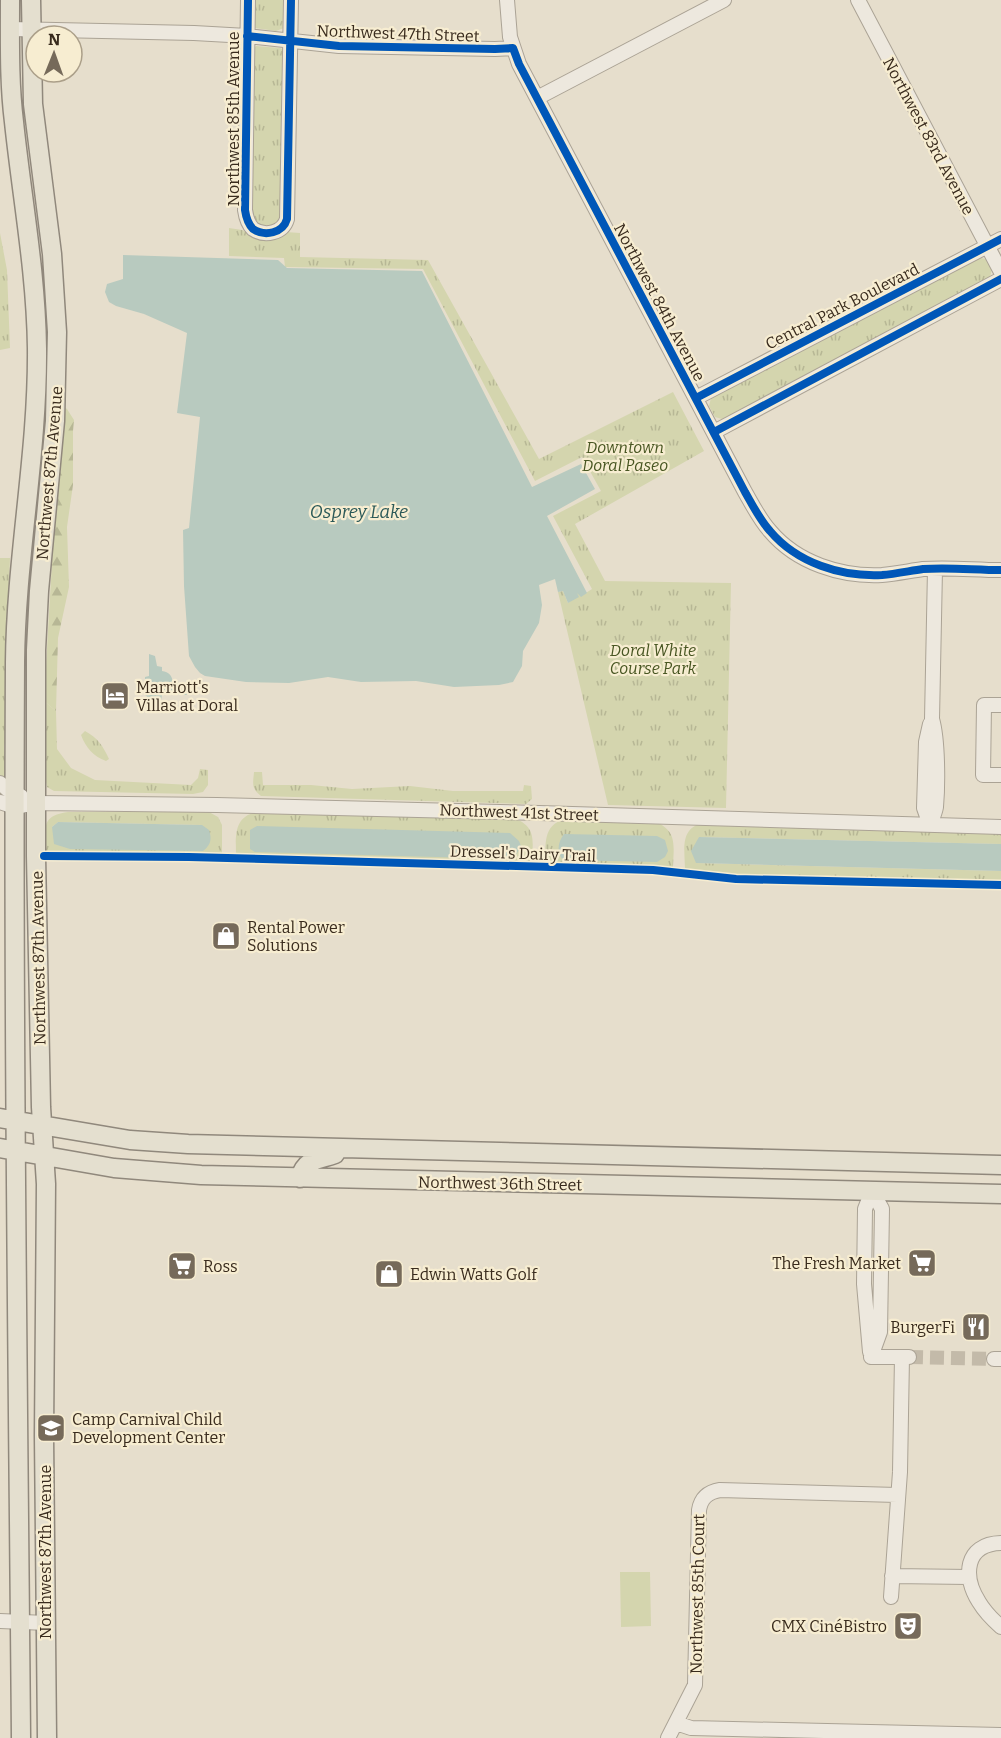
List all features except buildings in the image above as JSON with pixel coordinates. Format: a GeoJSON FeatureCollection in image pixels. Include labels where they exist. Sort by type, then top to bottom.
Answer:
{"type":"FeatureCollection","features":[{"type":"Feature","properties":{"kind":"main road","name":"Northwest 87th Avenue"},"geometry":{"type":"LineString","coordinates":[[10,0],[12,102],[32,265],[37,370],[17,617],[7,803],[14,845],[8,1150],[18,1464],[21,1738]]}},
{"type":"Feature","properties":{"kind":"main road","name":"Northwest 87th Avenue"},"geometry":{"type":"LineString","coordinates":[[31,0],[32,24]]}},
{"type":"Feature","properties":{"kind":"main road","name":"Northwest 87th Avenue"},"geometry":{"type":"LineString","coordinates":[[33,84],[33,104],[52,254],[56,305],[57,372],[55,422],[37,633],[36,803],[46,1254],[47,1738]]}},
{"type":"Feature","properties":{"kind":"main road"},"geometry":{"type":"LineString","coordinates":[[37,370],[57,372]]}},
{"type":"Feature","properties":{"kind":"main road"},"geometry":{"type":"LineString","coordinates":[[14,915],[28,945],[30,974],[39,984]]}},
{"type":"Feature","properties":{"kind":"main road","name":"Northwest 36th Street"},"geometry":{"type":"LineString","coordinates":[[8,1120],[130,1140],[170,1143],[1001,1165]]}},
{"type":"Feature","properties":{"kind":"main road"},"geometry":{"type":"LineString","coordinates":[[300,1178],[302,1170],[308,1163],[349,1149]]}},
{"type":"Feature","properties":{"kind":"main road","name":"Northwest 36th Street"},"geometry":{"type":"LineString","coordinates":[[8,1150],[114,1168],[169,1173],[1001,1194]]}},
{"type":"Feature","properties":{"kind":"main road"},"geometry":{"type":"LineString","coordinates":[[686,1187],[688,1157]]}},
{"type":"Feature","properties":{"kind":"main road"},"geometry":{"type":"LineString","coordinates":[[872,1162],[872,1191]]}},
{"type":"Feature","properties":{"kind":"main road"},"geometry":{"type":"LineString","coordinates":[[18,1464],[45,1464]]}},
{"type":"Feature","properties":{"kind":"street","name":"Northwest 85th Avenue"},"geometry":{"type":"LineString","coordinates":[[248,0],[245,210],[247,219],[254,230],[266,233],[283,228],[287,219],[291,0]]}},
{"type":"Feature","properties":{"kind":"street","name":"Northwest 84th Avenue"},"geometry":{"type":"LineString","coordinates":[[507,0],[507,17],[513,48],[537,98],[765,525],[778,540],[801,557],[828,569],[851,574],[882,575],[935,569],[1001,570]]}},
{"type":"Feature","properties":{"kind":"street"},"geometry":{"type":"LineString","coordinates":[[537,98],[723,0]]}},
{"type":"Feature","properties":{"kind":"street","name":"Northwest 83rd Avenue"},"geometry":{"type":"LineString","coordinates":[[858,0],[1001,272]]}},
{"type":"Feature","properties":{"kind":"street","name":"Northwest 47th Street"},"geometry":{"type":"LineString","coordinates":[[10,29],[24,30]]}},
{"type":"Feature","properties":{"kind":"street","name":"Northwest 47th Street"},"geometry":{"type":"LineString","coordinates":[[84,31],[247,36],[349,46],[513,48]]}},
{"type":"Feature","properties":{"kind":"street","name":"Central Park Boulevard"},"geometry":{"type":"LineString","coordinates":[[696,398],[1001,239]]}},
{"type":"Feature","properties":{"kind":"street"},"geometry":{"type":"LineString","coordinates":[[714,432],[1001,279]]}},
{"type":"Feature","properties":{"kind":"street"},"geometry":{"type":"LineString","coordinates":[[930,825],[924,808],[927,729],[932,719],[935,569]]}},
{"type":"Feature","properties":{"kind":"street"},"geometry":{"type":"LineString","coordinates":[[1001,705],[984,705],[983,775],[1001,775]]}},
{"type":"Feature","properties":{"kind":"street","name":"Northwest 41st Street"},"geometry":{"type":"LineString","coordinates":[[0,783],[8,790],[7,803],[456,810],[1001,827]]}},
{"type":"Feature","properties":{"kind":"street"},"geometry":{"type":"LineString","coordinates":[[871,1357],[864,1260],[865,1209],[872,1191]]}},
{"type":"Feature","properties":{"kind":"street"},"geometry":{"type":"LineString","coordinates":[[871,1357],[880,1332],[882,1209],[872,1191]]}},
{"type":"Feature","properties":{"kind":"street"},"geometry":{"type":"LineString","coordinates":[[864,1260],[881,1260]]}},
{"type":"Feature","properties":{"kind":"street"},"geometry":{"type":"LineString","coordinates":[[871,1357],[905,1357],[891,1598]]}},
{"type":"Feature","properties":{"kind":"street","name":"Northwest 85th Court"},"geometry":{"type":"LineString","coordinates":[[673,1733],[695,1685],[699,1512],[700,1503],[705,1496],[710,1492],[720,1490],[897,1495]]}},
{"type":"Feature","properties":{"kind":"street"},"geometry":{"type":"LineString","coordinates":[[1001,1543],[990,1544],[976,1552],[970,1565],[969,1576],[973,1592],[980,1604],[1001,1627]]}},
{"type":"Feature","properties":{"kind":"street"},"geometry":{"type":"LineString","coordinates":[[892,1576],[969,1576]]}},
{"type":"Feature","properties":{"kind":"street"},"geometry":{"type":"LineString","coordinates":[[0,1622],[46,1623]]}},
{"type":"Feature","properties":{"kind":"street"},"geometry":{"type":"LineString","coordinates":[[673,1733],[691,1728],[845,1735],[1001,1735]]}},
{"type":"Feature","properties":{"kind":"green space"},"geometry":{"type":"Polygon","coordinates":[[[253,0],[287,0],[284,28],[276,31],[255,28],[252,24],[253,0]]]}},
{"type":"Feature","properties":{"kind":"green space"},"geometry":{"type":"Polygon","coordinates":[[[256,46],[284,50],[283,217],[278,225],[266,229],[251,221],[253,50],[256,46]]]}},
{"type":"Feature","properties":{"kind":"green space","name":"Doral White Course Park"},"geometry":{"type":"Polygon","coordinates":[[[229,228],[256,236],[286,232],[300,233],[300,257],[428,260],[539,459],[673,392],[704,451],[575,524],[605,581],[731,583],[726,808],[608,805],[558,592],[563,591],[568,603],[578,592],[581,596],[592,589],[553,516],[601,491],[582,457],[535,481],[423,269],[285,267],[284,258],[229,256],[229,228]]]}},
{"type":"Feature","properties":{"kind":"green space"},"geometry":{"type":"Polygon","coordinates":[[[0,233],[7,270],[10,348],[0,350],[0,233]]]}},
{"type":"Feature","properties":{"kind":"green space"},"geometry":{"type":"Polygon","coordinates":[[[976,257],[986,259],[991,267],[987,281],[729,418],[715,417],[709,406],[711,398],[976,257]]]}},
{"type":"Feature","properties":{"kind":"green space"},"geometry":{"type":"Polygon","coordinates":[[[61,405],[67,409],[74,420],[73,485],[67,527],[69,587],[58,638],[56,711],[44,701],[61,405]]]}},
{"type":"Feature","properties":{"kind":"green space"},"geometry":{"type":"Polygon","coordinates":[[[0,558],[10,558],[5,693],[6,740],[4,746],[6,782],[0,802],[0,558]]]}},
{"type":"Feature","properties":{"kind":"green space"},"geometry":{"type":"Polygon","coordinates":[[[44,701],[56,711],[57,749],[71,768],[95,780],[191,785],[198,778],[200,769],[208,770],[208,785],[203,792],[193,794],[54,791],[47,787],[46,782],[44,701]]]}},
{"type":"Feature","properties":{"kind":"green space"},"geometry":{"type":"Polygon","coordinates":[[[85,731],[100,743],[109,759],[106,761],[90,751],[81,735],[85,731]]]}},
{"type":"Feature","properties":{"kind":"green space"},"geometry":{"type":"Polygon","coordinates":[[[254,772],[262,772],[263,785],[311,785],[352,789],[410,786],[453,791],[523,791],[524,785],[531,786],[532,799],[526,804],[261,796],[253,786],[254,772]]]}},
{"type":"Feature","properties":{"kind":"green space"},"geometry":{"type":"Polygon","coordinates":[[[68,812],[209,812],[218,817],[222,825],[222,856],[46,853],[46,825],[48,820],[68,812]],[[58,822],[52,827],[202,825],[58,822]]]}},
{"type":"Feature","properties":{"kind":"green space"},"geometry":{"type":"Polygon","coordinates":[[[253,813],[516,819],[528,827],[531,832],[532,864],[236,856],[237,830],[242,820],[253,813]]]}},
{"type":"Feature","properties":{"kind":"green space"},"geometry":{"type":"Polygon","coordinates":[[[565,819],[656,822],[663,826],[671,836],[674,848],[673,870],[545,865],[549,831],[552,826],[565,819]]]}},
{"type":"Feature","properties":{"kind":"green space"},"geometry":{"type":"Polygon","coordinates":[[[703,823],[1001,831],[1001,844],[699,837],[696,863],[1001,871],[1001,882],[730,876],[685,871],[684,848],[687,835],[695,826],[703,823]]]}},
{"type":"Feature","properties":{"kind":"green space"},"geometry":{"type":"Polygon","coordinates":[[[620,1572],[650,1572],[651,1626],[621,1627],[620,1572]]]}},
{"type":"Feature","properties":{"kind":"water","name":"Osprey Lake"},"geometry":{"type":"Polygon","coordinates":[[[123,255],[278,260],[287,268],[422,271],[532,487],[581,464],[595,489],[547,516],[587,593],[581,597],[577,593],[579,597],[568,603],[563,591],[558,592],[555,579],[539,585],[542,605],[539,623],[523,651],[522,666],[513,682],[499,685],[454,687],[416,681],[361,682],[328,677],[289,683],[246,682],[205,676],[200,673],[189,656],[183,530],[189,528],[200,417],[177,413],[187,333],[109,302],[105,292],[107,284],[123,279],[123,255]]]}},
{"type":"Feature","properties":{"kind":"water"},"geometry":{"type":"Polygon","coordinates":[[[149,654],[155,656],[157,666],[170,674],[173,683],[178,683],[178,688],[184,689],[187,695],[162,695],[161,700],[150,699],[145,695],[145,677],[149,676],[149,654]]]}},
{"type":"Feature","properties":{"kind":"water"},"geometry":{"type":"Polygon","coordinates":[[[58,822],[202,825],[209,830],[211,839],[203,851],[70,849],[54,844],[52,827],[58,822]]]}},
{"type":"Feature","properties":{"kind":"water"},"geometry":{"type":"Polygon","coordinates":[[[257,826],[510,833],[521,846],[516,855],[509,859],[255,852],[250,849],[250,830],[257,826]]]}},
{"type":"Feature","properties":{"kind":"water"},"geometry":{"type":"Polygon","coordinates":[[[564,834],[657,836],[665,840],[668,851],[665,857],[657,862],[563,860],[559,854],[559,847],[564,834]]]}},
{"type":"Feature","properties":{"kind":"water"},"geometry":{"type":"Polygon","coordinates":[[[699,837],[1001,844],[1001,871],[696,863],[691,851],[699,837]]]}},
{"type":"Feature","properties":{"kind":"tunnel"},"geometry":{"type":"LineString","coordinates":[[909,1357],[994,1359]]}},
{"type":"Feature","properties":{"kind":"cycle path"},"geometry":{"type":"LineString","coordinates":[[248,0],[245,210],[253,229],[263,233],[282,228],[287,219],[291,0]]}},
{"type":"Feature","properties":{"kind":"cycle path"},"geometry":{"type":"LineString","coordinates":[[247,36],[339,46],[513,48],[519,64],[745,492],[770,531],[793,552],[806,560],[851,573],[882,575],[933,568],[1001,570]]}},
{"type":"Feature","properties":{"kind":"cycle path"},"geometry":{"type":"LineString","coordinates":[[696,398],[1001,239]]}},
{"type":"Feature","properties":{"kind":"cycle path"},"geometry":{"type":"LineString","coordinates":[[714,432],[1001,279]]}},
{"type":"Feature","properties":{"kind":"cycle path","name":"Dressel's Dairy Trail"},"geometry":{"type":"LineString","coordinates":[[44,856],[189,857],[621,869],[736,879],[1001,885]]}},
{"type":"Feature","properties":{"kind":"place","name":"Marriott's Villas at Doral"},"geometry":{"type":"Point","coordinates":[115,696]}},
{"type":"Feature","properties":{"kind":"place","name":"Rental Power Solutions"},"geometry":{"type":"Point","coordinates":[226,936]}},
{"type":"Feature","properties":{"kind":"place","name":"The Fresh Market"},"geometry":{"type":"Point","coordinates":[922,1263]}},
{"type":"Feature","properties":{"kind":"place","name":"Ross"},"geometry":{"type":"Point","coordinates":[182,1266]}},
{"type":"Feature","properties":{"kind":"place","name":"Edwin Watts Golf"},"geometry":{"type":"Point","coordinates":[389,1274]}},
{"type":"Feature","properties":{"kind":"place","name":"BurgerFi"},"geometry":{"type":"Point","coordinates":[976,1327]}},
{"type":"Feature","properties":{"kind":"place","name":"Camp Carnival Child Development Center"},"geometry":{"type":"Point","coordinates":[51,1428]}},
{"type":"Feature","properties":{"kind":"place","name":"CMX CinéBistro"},"geometry":{"type":"Point","coordinates":[908,1626]}},
{"type":"Feature","properties":{"kind":"park label","name":"Downtown Doral Paseo"},"geometry":{"type":"Point","coordinates":[625,456]}}]}
